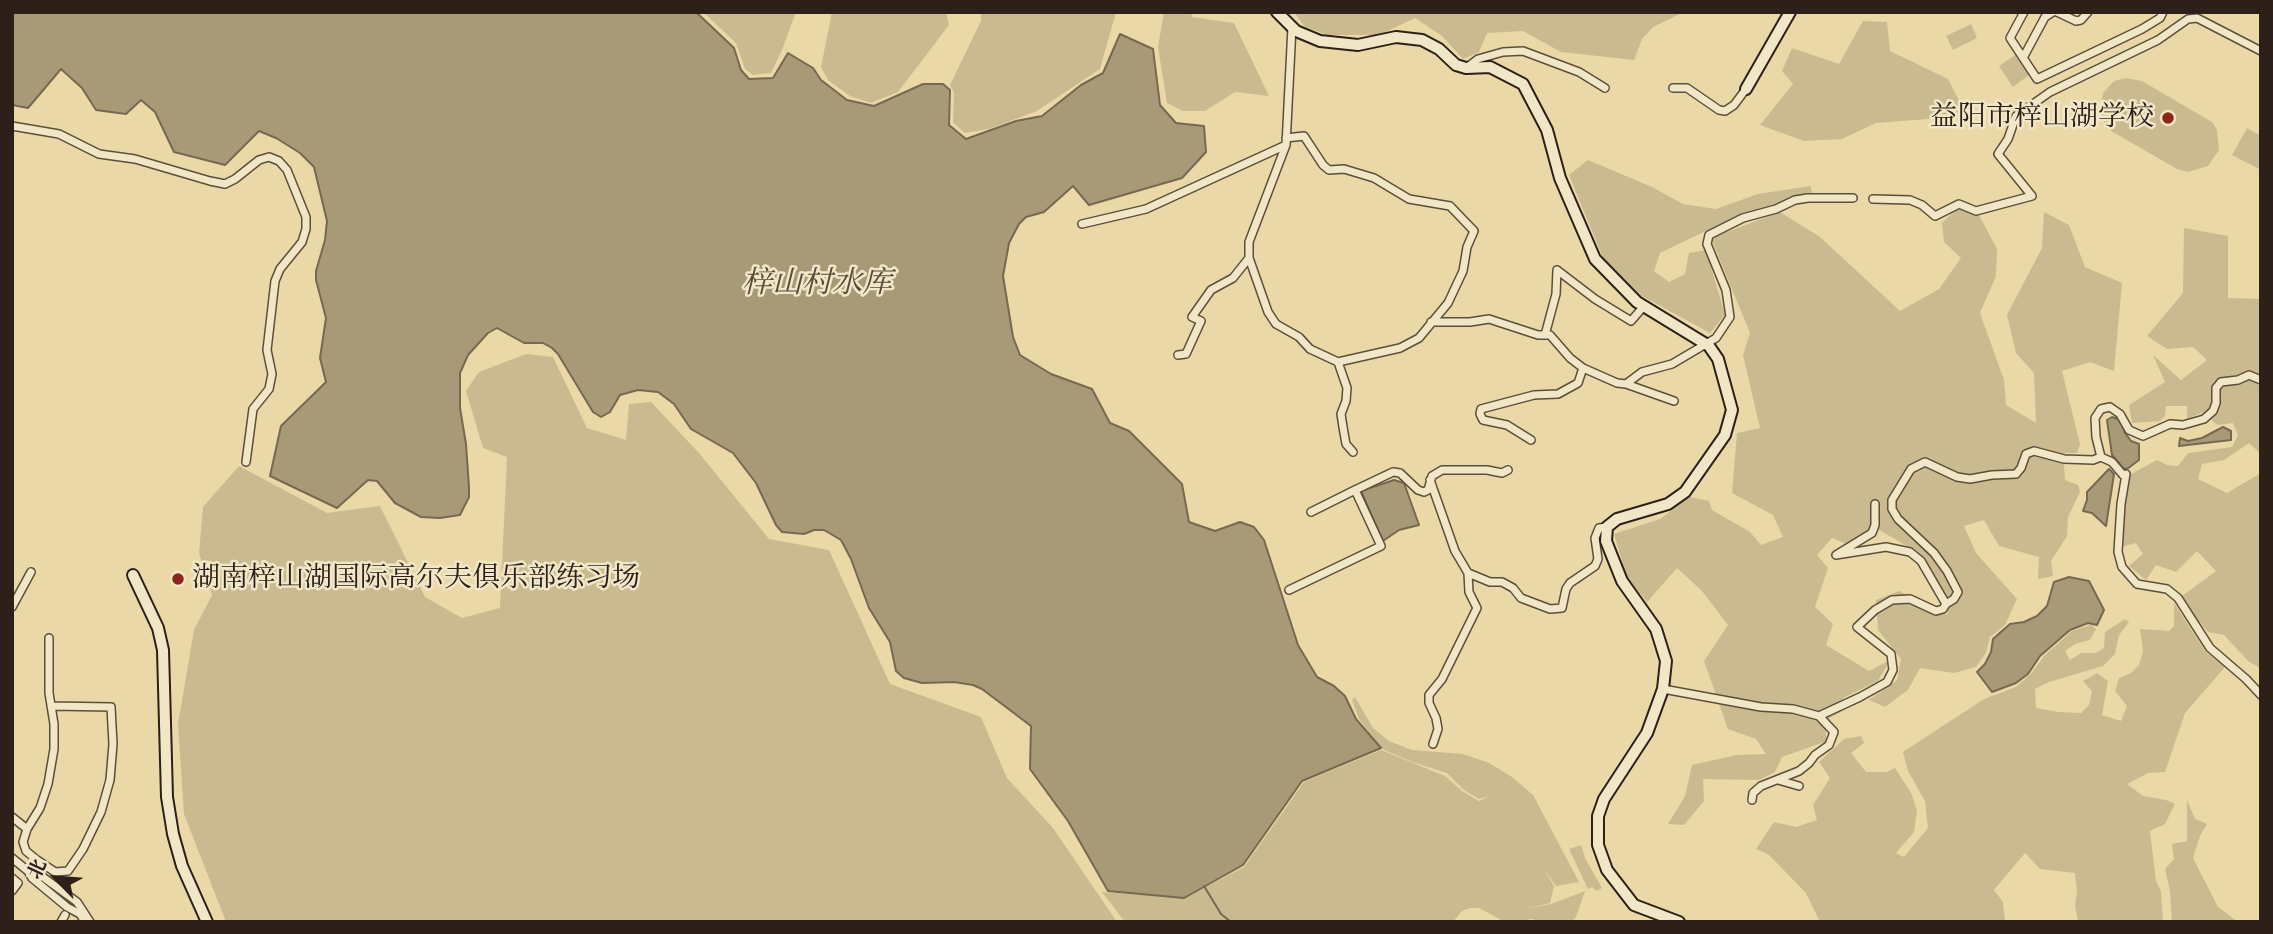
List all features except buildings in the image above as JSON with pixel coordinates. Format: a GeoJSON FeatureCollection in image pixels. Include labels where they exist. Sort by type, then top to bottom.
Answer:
{"type":"FeatureCollection","features":[{"type":"Feature","properties":{"kind":"street"},"geometry":{"type":"LineString","coordinates":[[1278,12],[1296,32],[1320,41],[1358,45],[1396,37],[1422,40],[1439,49],[1456,65],[1466,68],[1490,67],[1523,84],[1548,130],[1560,178],[1595,259],[1644,306],[1709,346],[1718,359],[1732,410],[1725,435],[1685,492],[1668,504],[1617,519],[1607,527],[1599,528],[1595,538],[1598,559],[1595,566],[1570,583],[1562,608],[1550,609],[1521,598],[1513,588],[1502,582],[1490,582],[1468,573]]}},
{"type":"Feature","properties":{"kind":"street"},"geometry":{"type":"LineString","coordinates":[[1673,88],[1687,88],[1719,110],[1725,111],[1734,105],[1746,89],[1790,12]]}},
{"type":"Feature","properties":{"kind":"street"},"geometry":{"type":"LineString","coordinates":[[2024,12],[2010,38],[2037,79],[2142,29],[2160,18],[2164,12]]}},
{"type":"Feature","properties":{"kind":"street"},"geometry":{"type":"LineString","coordinates":[[2023,58],[2045,18],[2055,12],[2076,21],[2088,12]]}},
{"type":"Feature","properties":{"kind":"street"},"geometry":{"type":"LineString","coordinates":[[1873,199],[1910,200],[1922,205],[1935,216],[1959,204],[1976,211],[2032,196],[1998,155],[2008,139],[2015,116],[2050,92],[2158,40],[2188,19],[2197,18],[2261,51]]}},
{"type":"Feature","properties":{"kind":"street"},"geometry":{"type":"LineString","coordinates":[[1082,224],[1146,209],[1286,141],[1304,136],[1329,170],[1344,169],[1374,178],[1409,199],[1450,206],[1474,231],[1467,247],[1463,271],[1448,303],[1419,338],[1400,348],[1338,362],[1310,349],[1299,337],[1276,324],[1268,312],[1249,258],[1249,242],[1286,141],[1292,27]]}},
{"type":"Feature","properties":{"kind":"street"},"geometry":{"type":"LineString","coordinates":[[1466,68],[1478,60],[1503,52],[1523,51],[1579,72],[1605,88]]}},
{"type":"Feature","properties":{"kind":"street"},"geometry":{"type":"LineString","coordinates":[[12,126],[60,134],[99,154],[135,159],[225,184],[259,160],[269,157],[279,161],[288,170],[306,217],[306,229],[302,242],[280,269],[275,281],[267,350],[272,374],[269,389],[254,409],[246,461]]}},
{"type":"Feature","properties":{"kind":"street"},"geometry":{"type":"LineString","coordinates":[[1626,384],[1642,372],[1672,364],[1703,343],[1716,338],[1730,317],[1726,290],[1707,244],[1709,236],[1743,218],[1776,209],[1795,200],[1853,198]]}},
{"type":"Feature","properties":{"kind":"street"},"geometry":{"type":"LineString","coordinates":[[1178,355],[1186,354],[1201,321],[1192,317],[1211,290],[1233,278],[1249,258]]}},
{"type":"Feature","properties":{"kind":"street"},"geometry":{"type":"LineString","coordinates":[[1545,335],[1556,294],[1557,270],[1595,299],[1631,321],[1644,306]]}},
{"type":"Feature","properties":{"kind":"street"},"geometry":{"type":"LineString","coordinates":[[1431,322],[1489,319],[1538,335],[1550,335],[1570,358],[1583,368],[1674,401]]}},
{"type":"Feature","properties":{"kind":"street"},"geometry":{"type":"LineString","coordinates":[[1338,362],[1347,388],[1341,414],[1346,444],[1353,452]]}},
{"type":"Feature","properties":{"kind":"street"},"geometry":{"type":"LineString","coordinates":[[1531,440],[1507,425],[1483,420],[1481,409],[1534,395],[1558,394],[1578,383],[1583,368]]}},
{"type":"Feature","properties":{"kind":"street"},"geometry":{"type":"LineString","coordinates":[[2101,457],[2095,418],[2101,409],[2110,407],[2120,414],[2129,430],[2143,436],[2169,424],[2183,425],[2204,419],[2213,411],[2216,388],[2221,382],[2249,375],[2261,380]]}},
{"type":"Feature","properties":{"kind":"street"},"geometry":{"type":"LineString","coordinates":[[1818,716],[1887,682],[1893,670],[1891,654],[1857,627],[1875,610],[1892,600],[1910,599],[1936,611],[1943,609],[1958,592],[1934,553],[1898,519],[1892,509],[1892,500],[1911,469],[1926,462],[1957,477],[1970,480],[1992,475],[2016,474],[2026,454],[2034,451],[2064,459],[2092,460],[2101,457],[2112,462],[2123,475],[2126,474],[2118,552],[2122,567],[2137,584],[2167,589],[2178,598],[2210,648],[2261,695]]}},
{"type":"Feature","properties":{"kind":"street"},"geometry":{"type":"LineString","coordinates":[[1311,512],[1393,472],[1400,473],[1418,490],[1424,492],[1428,490],[1432,476],[1442,470],[1502,473],[1508,470]]}},
{"type":"Feature","properties":{"kind":"street"},"geometry":{"type":"LineString","coordinates":[[1430,480],[1455,551],[1468,573],[1469,592],[1477,608],[1442,679],[1429,695],[1438,729],[1433,744]]}},
{"type":"Feature","properties":{"kind":"street"},"geometry":{"type":"LineString","coordinates":[[1289,590],[1381,546],[1355,490]]}},
{"type":"Feature","properties":{"kind":"street"},"geometry":{"type":"LineString","coordinates":[[1875,504],[1875,525],[1872,533],[1836,555],[1885,547],[1910,552],[1921,561],[1946,604]]}},
{"type":"Feature","properties":{"kind":"street"},"geometry":{"type":"LineString","coordinates":[[1607,527],[1606,541],[1622,581],[1656,629],[1666,661],[1663,689],[1643,742],[1604,799],[1596,830],[1598,845],[1607,870],[1634,905],[1679,922]]}},
{"type":"Feature","properties":{"kind":"street"},"geometry":{"type":"LineString","coordinates":[[12,607],[31,572]]}},
{"type":"Feature","properties":{"kind":"street"},"geometry":{"type":"LineString","coordinates":[[133,575],[158,628],[163,650],[166,785],[173,834],[182,866],[207,922]]}},
{"type":"Feature","properties":{"kind":"street"},"geometry":{"type":"LineString","coordinates":[[50,638],[48,693],[54,724],[54,749],[48,784],[40,808],[27,829],[23,842],[26,850],[55,873],[68,871],[83,849],[101,812],[110,780],[111,707],[51,706]]}},
{"type":"Feature","properties":{"kind":"street"},"geometry":{"type":"LineString","coordinates":[[1663,689],[1761,707],[1793,709],[1818,716],[1834,732],[1829,745],[1799,771],[1761,786],[1753,793],[1752,800]]}},
{"type":"Feature","properties":{"kind":"street"},"geometry":{"type":"LineString","coordinates":[[1777,780],[1799,786]]}},
{"type":"Feature","properties":{"kind":"street"},"geometry":{"type":"LineString","coordinates":[[12,817],[27,829]]}},
{"type":"Feature","properties":{"kind":"street"},"geometry":{"type":"LineString","coordinates":[[12,858],[76,902],[87,922]]}},
{"type":"Feature","properties":{"kind":"street"},"geometry":{"type":"LineString","coordinates":[[28,871],[37,860]]}},
{"type":"Feature","properties":{"kind":"street"},"geometry":{"type":"LineString","coordinates":[[12,878],[18,883],[12,891]]}},
{"type":"Feature","properties":{"kind":"shaded area"},"geometry":{"type":"Polygon","coordinates":[[[703,12],[796,12],[771,73],[753,75],[745,69],[736,43],[703,12]]]}},
{"type":"Feature","properties":{"kind":"shaded area"},"geometry":{"type":"Polygon","coordinates":[[[832,12],[946,12],[949,25],[898,92],[871,103],[850,96],[828,80],[821,67],[832,12]]]}},
{"type":"Feature","properties":{"kind":"shaded area"},"geometry":{"type":"Polygon","coordinates":[[[981,12],[1116,12],[1100,69],[1037,111],[989,129],[965,133],[953,122],[954,93],[950,85],[981,21],[981,12]]]}},
{"type":"Feature","properties":{"kind":"shaded area"},"geometry":{"type":"Polygon","coordinates":[[[1164,12],[1191,12],[1192,17],[1234,23],[1269,96],[1235,92],[1205,111],[1183,111],[1167,103],[1158,47],[1164,12]]]}},
{"type":"Feature","properties":{"kind":"shaded area"},"geometry":{"type":"Polygon","coordinates":[[[1294,12],[1684,12],[1653,27],[1642,39],[1634,60],[1561,52],[1523,31],[1487,33],[1479,52],[1463,59],[1442,36],[1415,18],[1379,35],[1327,35],[1304,26],[1294,12]]]}},
{"type":"Feature","properties":{"kind":"shaded area"},"geometry":{"type":"Polygon","coordinates":[[[1863,21],[1887,22],[1890,51],[1948,79],[1967,116],[1876,123],[1842,139],[1804,141],[1760,125],[1793,84],[1782,71],[1792,48],[1839,64],[1863,21]]]}},
{"type":"Feature","properties":{"kind":"shaded area"},"geometry":{"type":"Polygon","coordinates":[[[1971,24],[1977,38],[1953,50],[1946,36],[1971,24]]]}},
{"type":"Feature","properties":{"kind":"shaded area"},"geometry":{"type":"Polygon","coordinates":[[[2015,55],[2029,75],[2013,87],[1999,66],[2015,55]]]}},
{"type":"Feature","properties":{"kind":"shaded area"},"geometry":{"type":"Polygon","coordinates":[[[2126,78],[2142,81],[2212,122],[2217,130],[2219,150],[2208,166],[2188,172],[2177,169],[2106,128],[2100,110],[2103,93],[2114,81],[2126,78]]]}},
{"type":"Feature","properties":{"kind":"shaded area"},"geometry":{"type":"Polygon","coordinates":[[[2247,128],[2261,136],[2261,170],[2232,155],[2247,128]]]}},
{"type":"Feature","properties":{"kind":"shaded area"},"geometry":{"type":"Polygon","coordinates":[[[1588,160],[1652,187],[1683,204],[1716,209],[1758,194],[1811,186],[1812,194],[1743,213],[1660,253],[1654,271],[1669,282],[1685,274],[1689,253],[1706,250],[1725,315],[1710,333],[1642,296],[1603,258],[1569,175],[1588,160]]]}},
{"type":"Feature","properties":{"kind":"shaded area"},"geometry":{"type":"Polygon","coordinates":[[[1959,207],[1979,215],[1997,249],[1996,276],[1980,313],[2004,380],[2006,405],[2036,423],[2034,373],[2016,353],[2007,315],[2042,248],[2044,212],[2069,225],[2085,267],[2122,283],[2114,371],[2090,362],[2062,371],[2080,444],[2077,453],[2065,453],[2065,480],[2078,485],[2080,492],[2068,517],[2067,536],[2051,561],[2053,576],[2038,579],[2039,557],[1999,546],[1984,520],[1964,526],[1976,553],[2017,599],[2005,625],[1990,637],[1986,653],[1976,667],[1954,673],[1920,668],[1908,690],[1885,707],[1869,700],[1897,680],[1901,659],[1878,630],[1876,600],[1899,591],[1948,615],[1944,593],[1916,551],[1874,527],[1852,546],[1832,538],[1817,555],[1828,568],[1815,607],[1833,624],[1826,645],[1869,671],[1890,660],[1878,681],[1843,698],[1841,712],[1824,721],[1827,741],[1782,757],[1775,772],[1759,780],[1703,779],[1704,801],[1684,825],[1668,824],[1685,796],[1692,765],[1736,755],[1766,754],[1756,739],[1728,729],[1704,661],[1728,625],[1702,591],[1677,568],[1647,602],[1627,577],[1614,534],[1660,519],[1690,497],[1709,501],[1712,510],[1750,532],[1761,545],[1783,537],[1773,515],[1732,493],[1737,433],[1760,428],[1743,355],[1750,333],[1711,238],[1780,212],[1820,237],[1900,311],[1939,289],[1961,258],[1944,242],[1942,223],[1959,207]]]}},
{"type":"Feature","properties":{"kind":"shaded area"},"geometry":{"type":"Polygon","coordinates":[[[2184,228],[2228,236],[2228,298],[2261,299],[2261,454],[2249,443],[2224,460],[2202,464],[2198,479],[2227,493],[2261,473],[2261,668],[2249,662],[2224,635],[2208,632],[2182,596],[2216,571],[2197,551],[2176,572],[2156,565],[2146,580],[2129,566],[2143,554],[2136,543],[2117,548],[2120,494],[2131,474],[2157,460],[2178,466],[2188,453],[2232,447],[2238,435],[2233,423],[2218,425],[2212,421],[2209,410],[2187,419],[2187,406],[2166,406],[2165,416],[2160,421],[2132,423],[2129,405],[2165,382],[2153,355],[2181,380],[2207,360],[2193,347],[2167,349],[2147,336],[2183,293],[2184,228]]]}},
{"type":"Feature","properties":{"kind":"shaded area"},"geometry":{"type":"Polygon","coordinates":[[[526,354],[553,357],[587,428],[626,440],[629,404],[651,402],[699,453],[769,539],[829,550],[890,684],[981,717],[1007,778],[1053,828],[1117,922],[226,922],[184,814],[178,724],[194,630],[212,595],[199,553],[203,507],[239,466],[327,513],[380,506],[425,597],[462,618],[500,608],[507,457],[483,448],[466,391],[479,372],[526,354]]]}},
{"type":"Feature","properties":{"kind":"shaded area"},"geometry":{"type":"Polygon","coordinates":[[[2174,603],[2206,652],[2225,667],[2185,713],[2165,772],[2148,773],[2127,784],[2143,796],[2175,804],[2165,824],[2150,831],[2156,881],[2161,891],[2163,922],[2078,922],[2075,873],[2040,869],[2025,853],[1994,890],[2003,902],[2005,922],[1820,922],[1806,893],[1769,855],[1756,849],[1774,822],[1796,827],[1817,820],[1813,805],[1830,778],[1819,762],[1844,739],[1861,736],[1864,743],[1851,753],[1866,772],[1886,772],[1895,768],[1911,793],[1917,810],[1914,832],[1896,853],[1904,857],[1928,828],[1925,801],[1908,771],[1903,752],[1984,699],[2016,687],[2031,674],[2044,656],[2072,631],[2091,625],[2096,629],[2090,640],[2075,644],[2065,651],[2070,660],[2081,653],[2096,653],[2104,648],[2105,632],[2125,619],[2129,622],[2119,635],[2115,654],[2103,666],[2049,682],[2035,689],[2036,708],[2081,713],[2089,705],[2092,691],[2083,681],[2097,673],[2108,681],[2102,715],[2121,721],[2127,706],[2115,691],[2119,678],[2131,673],[2139,665],[2143,651],[2140,629],[2169,631],[2174,626],[2174,603]]]}},
{"type":"Feature","properties":{"kind":"shaded area"},"geometry":{"type":"Polygon","coordinates":[[[1355,697],[1373,728],[1389,741],[1412,750],[1463,754],[1489,763],[1512,777],[1533,795],[1579,882],[1556,886],[1544,869],[1554,886],[1550,903],[1525,909],[1551,904],[1585,891],[1576,917],[1571,922],[1541,922],[1532,919],[1509,922],[1479,908],[1470,908],[1462,911],[1453,922],[1125,922],[1102,892],[1185,898],[1244,867],[1304,782],[1381,750],[1445,776],[1462,791],[1479,801],[1490,796],[1479,799],[1464,790],[1447,773],[1382,749],[1359,719],[1352,700],[1355,697]]]}},
{"type":"Feature","properties":{"kind":"shaded area"},"geometry":{"type":"Polygon","coordinates":[[[2187,800],[2195,819],[2207,824],[2193,858],[2218,907],[2238,922],[2172,922],[2165,869],[2174,859],[2172,844],[2187,841],[2187,800]]]}},
{"type":"Feature","properties":{"kind":"shaded area"},"geometry":{"type":"Polygon","coordinates":[[[1581,845],[1585,858],[1602,888],[1597,891],[1592,887],[1588,889],[1569,849],[1581,845]]]}},
{"type":"Feature","properties":{"kind":"water","name":"梓山村水库"},"geometry":{"type":"Polygon","coordinates":[[[12,12],[696,12],[734,48],[741,70],[749,79],[773,78],[788,53],[813,68],[821,80],[847,100],[874,106],[923,84],[943,84],[950,90],[949,125],[966,139],[1016,121],[1042,116],[1081,85],[1103,73],[1120,34],[1153,49],[1160,105],[1176,123],[1204,126],[1206,152],[1182,178],[1089,205],[1073,186],[1044,212],[1026,217],[1009,243],[1003,276],[1013,337],[1020,355],[1051,374],[1092,389],[1110,423],[1129,431],[1182,484],[1189,522],[1215,531],[1240,522],[1254,527],[1264,540],[1298,645],[1317,677],[1345,696],[1356,719],[1381,748],[1302,781],[1243,865],[1184,898],[1108,891],[1068,821],[1030,769],[1031,726],[973,685],[954,682],[922,683],[904,678],[896,671],[890,642],[869,608],[841,540],[824,530],[804,534],[782,532],[756,483],[733,453],[691,429],[674,404],[658,392],[638,390],[620,395],[610,412],[601,417],[593,412],[552,348],[543,343],[524,343],[497,328],[488,333],[468,355],[460,373],[460,408],[466,444],[469,497],[460,515],[421,517],[395,503],[377,481],[368,480],[337,508],[270,476],[281,426],[326,382],[320,358],[326,318],[316,271],[325,240],[327,221],[314,167],[300,153],[259,131],[225,165],[174,152],[155,112],[141,100],[126,114],[96,110],[82,88],[61,69],[28,108],[12,105],[12,12]]]}},
{"type":"Feature","properties":{"kind":"water"},"geometry":{"type":"Polygon","coordinates":[[[2112,417],[2121,420],[2131,441],[2139,444],[2139,460],[2127,469],[2112,455],[2107,420],[2112,417]]]}},
{"type":"Feature","properties":{"kind":"water"},"geometry":{"type":"Polygon","coordinates":[[[2223,427],[2231,431],[2231,440],[2179,446],[2180,438],[2188,441],[2202,438],[2223,427]]]}},
{"type":"Feature","properties":{"kind":"water"},"geometry":{"type":"Polygon","coordinates":[[[2109,469],[2114,474],[2106,526],[2092,513],[2083,511],[2087,492],[2109,469]]]}},
{"type":"Feature","properties":{"kind":"water"},"geometry":{"type":"Polygon","coordinates":[[[1394,480],[1404,483],[1419,525],[1399,530],[1383,541],[1361,491],[1394,480]]]}},
{"type":"Feature","properties":{"kind":"water"},"geometry":{"type":"Polygon","coordinates":[[[2069,577],[2089,581],[2104,610],[2097,625],[2088,623],[2070,630],[2040,656],[2028,674],[2016,683],[1992,692],[1977,672],[1991,652],[1993,639],[2010,624],[2037,616],[2047,606],[2054,582],[2069,577]]]}},
{"type":"Feature","properties":{"kind":"waterway"},"geometry":{"type":"LineString","coordinates":[[1204,886],[1221,914],[1231,922]]}},
{"type":"Feature","properties":{"kind":"place","name":"益阳市梓山湖学校"},"geometry":{"type":"Point","coordinates":[2168,118]}},
{"type":"Feature","properties":{"kind":"place","name":"湖南梓山湖国际高尔夫俱乐部练习场"},"geometry":{"type":"Point","coordinates":[178,579]}}]}
